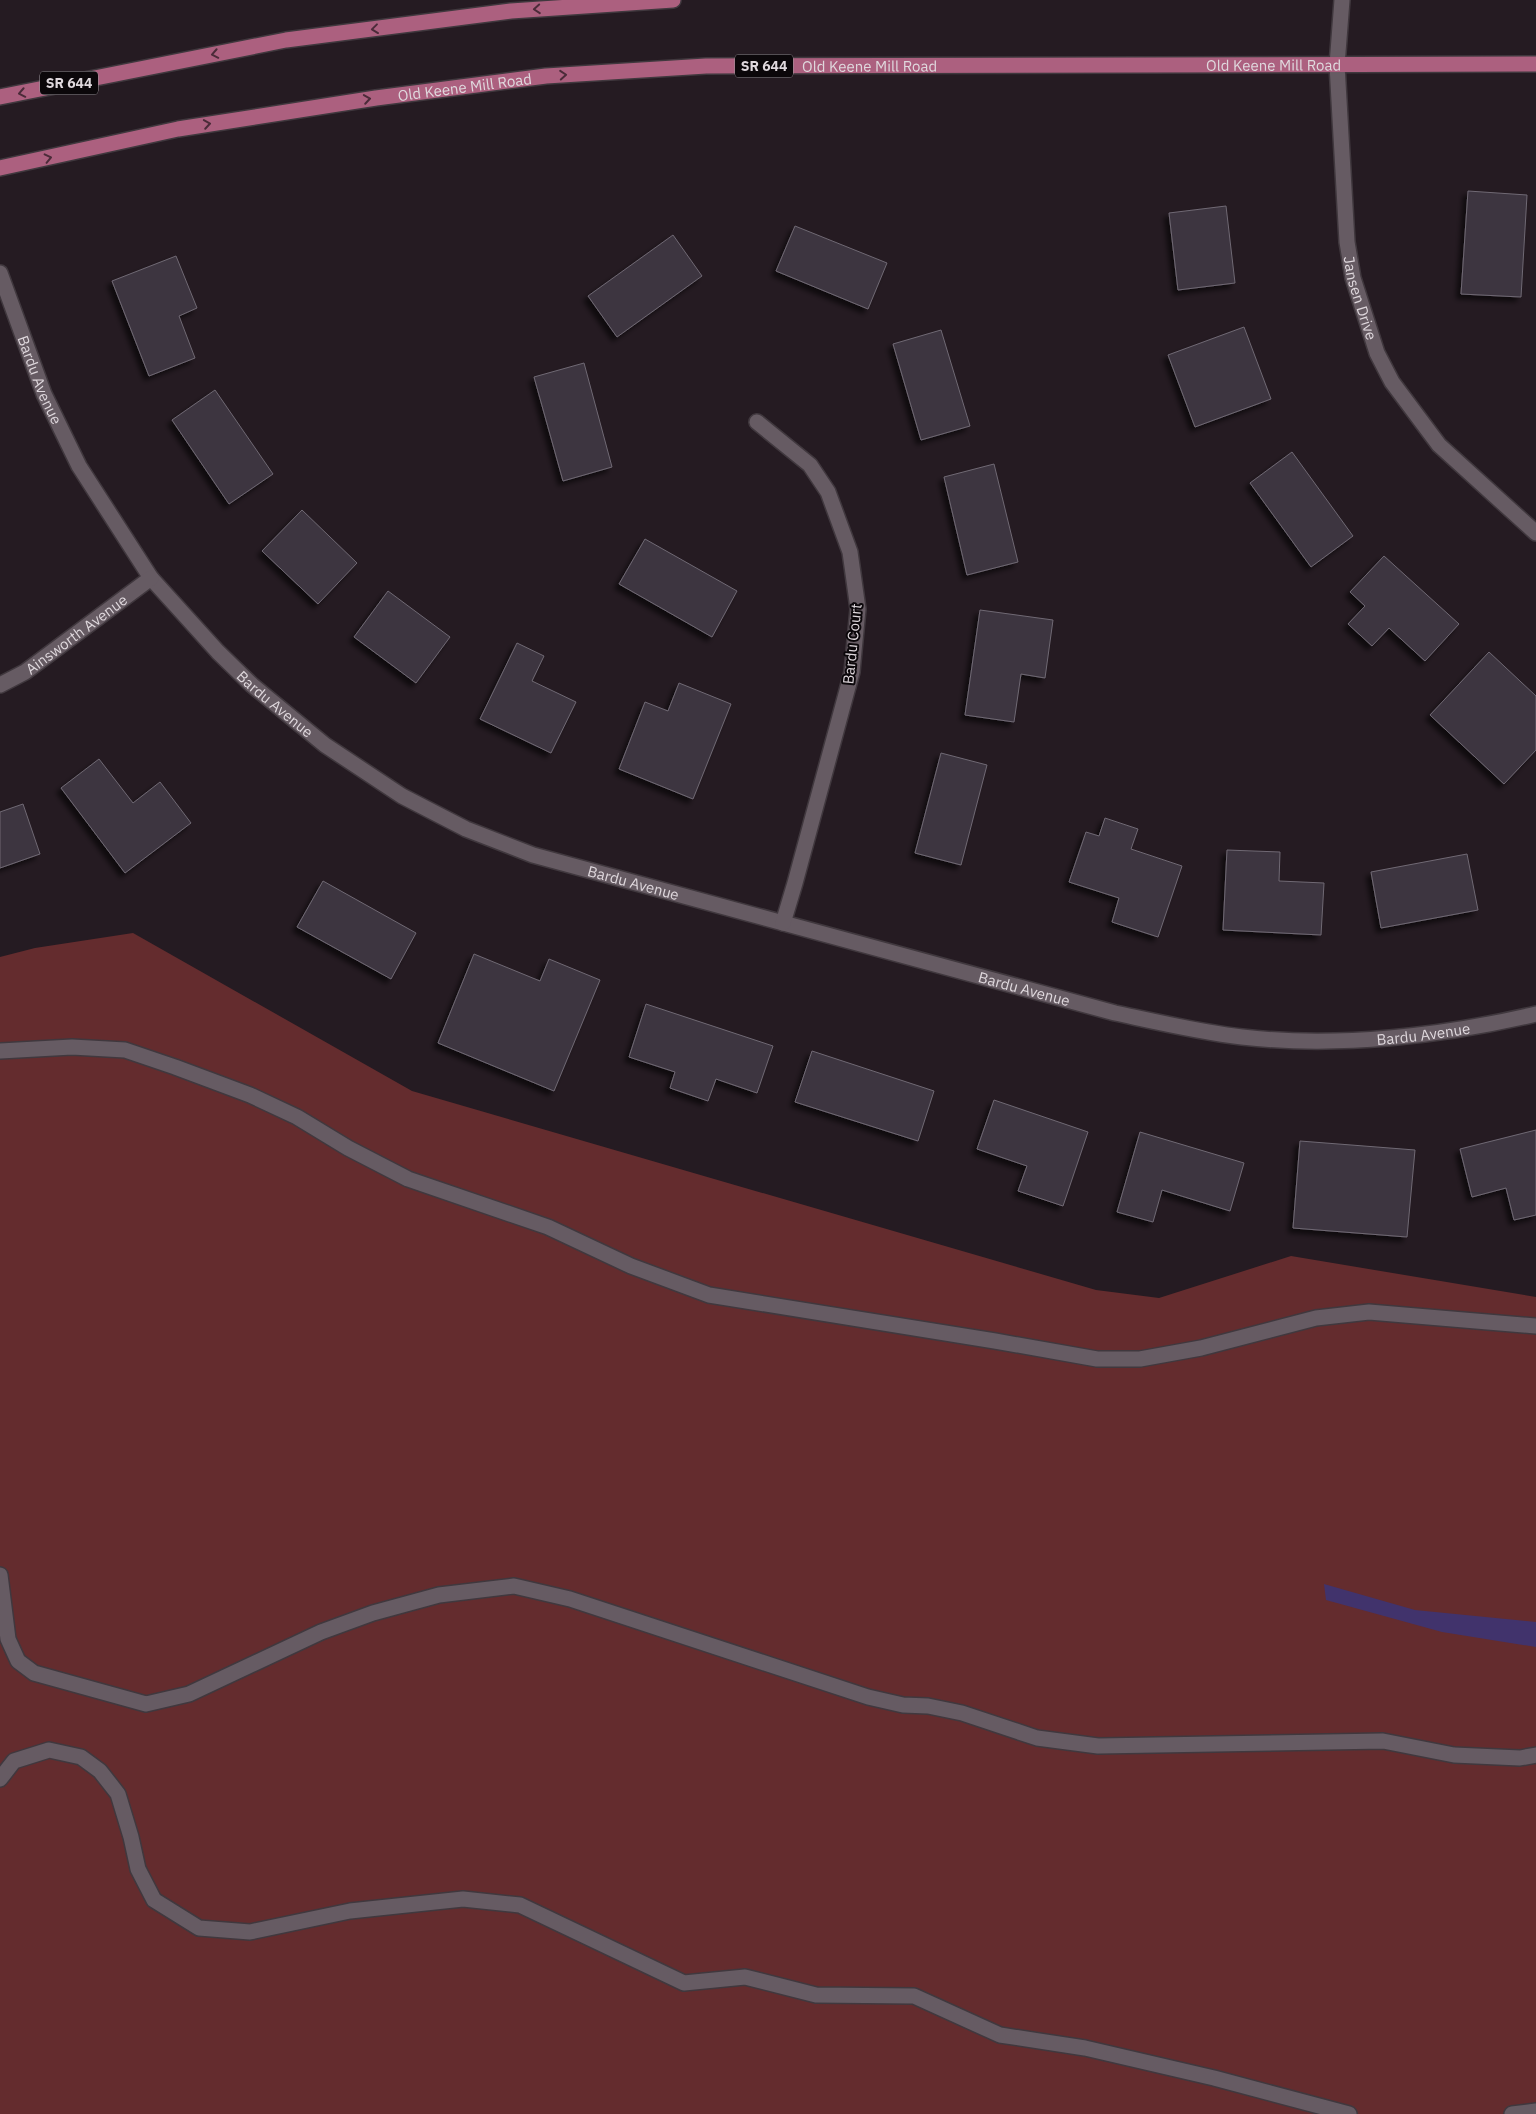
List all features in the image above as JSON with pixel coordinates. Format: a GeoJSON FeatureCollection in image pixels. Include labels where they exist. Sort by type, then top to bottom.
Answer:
{"type":"FeatureCollection","features":[{"type":"Feature","properties":{"kind":"main road","name":"SR 644"},"geometry":{"type":"LineString","coordinates":[[0,97],[286,40],[512,11],[672,0]]}},
{"type":"Feature","properties":{"kind":"main road","name":"Old Keene Mill Road"},"geometry":{"type":"LineString","coordinates":[[0,168],[178,129],[376,98],[546,76],[706,66],[1337,66],[1536,64]]}},
{"type":"Feature","properties":{"kind":"street","name":"Jansen Drive"},"geometry":{"type":"LineString","coordinates":[[1342,0],[1337,66],[1347,242],[1353,278],[1377,352],[1392,382],[1439,445],[1536,533]]}},
{"type":"Feature","properties":{"kind":"street","name":"Bardu Avenue"},"geometry":{"type":"LineString","coordinates":[[0,273],[44,394],[79,466],[151,578],[218,652],[252,685],[325,745],[402,796],[466,829],[532,856],[1115,1013],[1186,1029],[1244,1037],[1308,1041],[1423,1035],[1493,1024],[1536,1014]]}},
{"type":"Feature","properties":{"kind":"street","name":"Bardu Court"},"geometry":{"type":"LineString","coordinates":[[757,422],[810,465],[828,492],[850,552],[858,609],[852,672],[783,923]]}},
{"type":"Feature","properties":{"kind":"street","name":"Ainsworth Avenue"},"geometry":{"type":"LineString","coordinates":[[0,685],[25,672],[151,578]]}},
{"type":"Feature","properties":{"kind":"street"},"geometry":{"type":"LineString","coordinates":[[0,1051],[72,1047],[125,1050],[175,1067],[250,1095],[297,1117],[348,1148],[408,1179],[548,1227],[631,1266],[708,1295],[995,1341],[1097,1360],[1140,1358],[1201,1348],[1316,1318],[1369,1312],[1536,1326]]}},
{"type":"Feature","properties":{"kind":"street"},"geometry":{"type":"LineString","coordinates":[[0,1575],[8,1639],[18,1661],[34,1674],[146,1704],[189,1694],[321,1632],[373,1613],[439,1595],[514,1586],[579,1602],[868,1696],[904,1705],[928,1706],[962,1713],[1037,1738],[1098,1746],[1383,1742],[1454,1755],[1520,1758],[1536,1755]]}},
{"type":"Feature","properties":{"kind":"street"},"geometry":{"type":"LineString","coordinates":[[0,1779],[14,1761],[49,1750],[81,1757],[100,1771],[118,1794],[138,1869],[154,1900],[199,1928],[250,1932],[350,1911],[463,1899],[520,1905],[684,1983],[745,1977],[816,1995],[914,1996],[1000,2035],[1085,2048],[1195,2073],[1349,2114]]}},
{"type":"Feature","properties":{"kind":"street"},"geometry":{"type":"LineString","coordinates":[[1512,2114],[1536,2111]]}},
{"type":"Feature","properties":{"kind":"shaded area"},"geometry":{"type":"Polygon","coordinates":[[[133,933],[412,1091],[1096,1290],[1159,1298],[1291,1256],[1536,1297],[1536,2114],[0,2114],[0,957],[35,948],[133,933]]]}},
{"type":"Feature","properties":{"kind":"shaded area"},"geometry":{"type":"Polygon","coordinates":[[[1324,1584],[1415,1610],[1536,1622],[1536,1647],[1442,1632],[1326,1600],[1324,1584]]]}},
{"type":"Feature","properties":{"kind":"building"},"geometry":{"type":"Polygon","coordinates":[[[1468,191],[1527,195],[1521,297],[1461,294],[1468,191]]]}},
{"type":"Feature","properties":{"kind":"building"},"geometry":{"type":"Polygon","coordinates":[[[1226,206],[1235,283],[1178,290],[1169,213],[1226,206]]]}},
{"type":"Feature","properties":{"kind":"building"},"geometry":{"type":"Polygon","coordinates":[[[795,226],[887,263],[868,309],[776,271],[795,226]]]}},
{"type":"Feature","properties":{"kind":"building"},"geometry":{"type":"Polygon","coordinates":[[[673,235],[702,276],[617,337],[588,296],[673,235]]]}},
{"type":"Feature","properties":{"kind":"building"},"geometry":{"type":"Polygon","coordinates":[[[176,256],[197,308],[179,316],[195,358],[149,376],[112,281],[176,256]]]}},
{"type":"Feature","properties":{"kind":"building"},"geometry":{"type":"Polygon","coordinates":[[[1244,327],[1271,399],[1195,427],[1168,355],[1244,327]]]}},
{"type":"Feature","properties":{"kind":"building"},"geometry":{"type":"Polygon","coordinates":[[[941,330],[970,426],[921,440],[893,344],[941,330]]]}},
{"type":"Feature","properties":{"kind":"building"},"geometry":{"type":"Polygon","coordinates":[[[584,363],[612,467],[563,481],[534,377],[584,363]]]}},
{"type":"Feature","properties":{"kind":"building"},"geometry":{"type":"Polygon","coordinates":[[[215,390],[273,474],[229,504],[172,420],[215,390]]]}},
{"type":"Feature","properties":{"kind":"building"},"geometry":{"type":"Polygon","coordinates":[[[1292,452],[1353,536],[1311,567],[1250,483],[1292,452]]]}},
{"type":"Feature","properties":{"kind":"building"},"geometry":{"type":"Polygon","coordinates":[[[994,464],[1018,562],[967,575],[944,477],[994,464]]]}},
{"type":"Feature","properties":{"kind":"building"},"geometry":{"type":"Polygon","coordinates":[[[302,510],[357,563],[318,604],[262,551],[302,510]]]}},
{"type":"Feature","properties":{"kind":"building"},"geometry":{"type":"Polygon","coordinates":[[[645,539],[737,591],[712,637],[619,584],[645,539]]]}},
{"type":"Feature","properties":{"kind":"building"},"geometry":{"type":"Polygon","coordinates":[[[1384,556],[1459,624],[1425,661],[1389,628],[1372,646],[1348,624],[1365,606],[1350,592],[1384,556]]]}},
{"type":"Feature","properties":{"kind":"building"},"geometry":{"type":"Polygon","coordinates":[[[388,591],[450,637],[416,683],[354,637],[388,591]]]}},
{"type":"Feature","properties":{"kind":"building"},"geometry":{"type":"Polygon","coordinates":[[[980,610],[1053,620],[1045,678],[1021,674],[1014,722],[965,715],[980,610]]]}},
{"type":"Feature","properties":{"kind":"building"},"geometry":{"type":"Polygon","coordinates":[[[517,643],[544,656],[532,681],[576,702],[551,753],[480,719],[517,643]]]}},
{"type":"Feature","properties":{"kind":"building"},"geometry":{"type":"Polygon","coordinates":[[[1489,652],[1536,696],[1536,750],[1504,784],[1430,715],[1489,652]]]}},
{"type":"Feature","properties":{"kind":"building"},"geometry":{"type":"Polygon","coordinates":[[[679,683],[731,704],[693,799],[619,769],[645,702],[668,711],[679,683]]]}},
{"type":"Feature","properties":{"kind":"building"},"geometry":{"type":"Polygon","coordinates":[[[941,753],[987,765],[961,865],[915,853],[941,753]]]}},
{"type":"Feature","properties":{"kind":"building"},"geometry":{"type":"Polygon","coordinates":[[[99,759],[133,803],[160,782],[191,823],[125,873],[61,788],[99,759]]]}},
{"type":"Feature","properties":{"kind":"building"},"geometry":{"type":"Polygon","coordinates":[[[23,804],[40,854],[0,868],[0,812],[23,804]]]}},
{"type":"Feature","properties":{"kind":"building"},"geometry":{"type":"Polygon","coordinates":[[[1105,818],[1138,829],[1131,849],[1182,866],[1158,937],[1112,922],[1119,898],[1069,882],[1086,832],[1099,836],[1105,818]]]}},
{"type":"Feature","properties":{"kind":"building"},"geometry":{"type":"Polygon","coordinates":[[[1227,850],[1280,852],[1279,881],[1324,883],[1321,935],[1223,930],[1227,850]]]}},
{"type":"Feature","properties":{"kind":"building"},"geometry":{"type":"Polygon","coordinates":[[[1467,854],[1478,910],[1381,928],[1371,872],[1467,854]]]}},
{"type":"Feature","properties":{"kind":"building"},"geometry":{"type":"Polygon","coordinates":[[[323,881],[416,933],[391,979],[297,927],[323,881]]]}},
{"type":"Feature","properties":{"kind":"building"},"geometry":{"type":"Polygon","coordinates":[[[474,954],[540,981],[549,959],[600,980],[554,1091],[438,1043],[474,954]]]}},
{"type":"Feature","properties":{"kind":"building"},"geometry":{"type":"Polygon","coordinates":[[[646,1004],[773,1046],[757,1093],[716,1079],[708,1101],[670,1088],[675,1072],[629,1057],[646,1004]]]}},
{"type":"Feature","properties":{"kind":"building"},"geometry":{"type":"Polygon","coordinates":[[[812,1051],[934,1091],[918,1141],[795,1102],[812,1051]]]}},
{"type":"Feature","properties":{"kind":"building"},"geometry":{"type":"Polygon","coordinates":[[[994,1100],[1088,1132],[1063,1206],[1018,1191],[1027,1166],[977,1149],[994,1100]]]}},
{"type":"Feature","properties":{"kind":"building"},"geometry":{"type":"Polygon","coordinates":[[[1536,1130],[1536,1215],[1514,1220],[1506,1188],[1472,1197],[1460,1149],[1536,1130]]]}},
{"type":"Feature","properties":{"kind":"building"},"geometry":{"type":"Polygon","coordinates":[[[1140,1132],[1244,1163],[1230,1211],[1162,1190],[1153,1222],[1117,1212],[1140,1132]]]}},
{"type":"Feature","properties":{"kind":"building"},"geometry":{"type":"Polygon","coordinates":[[[1300,1141],[1415,1150],[1407,1237],[1293,1228],[1300,1141]]]}}]}
